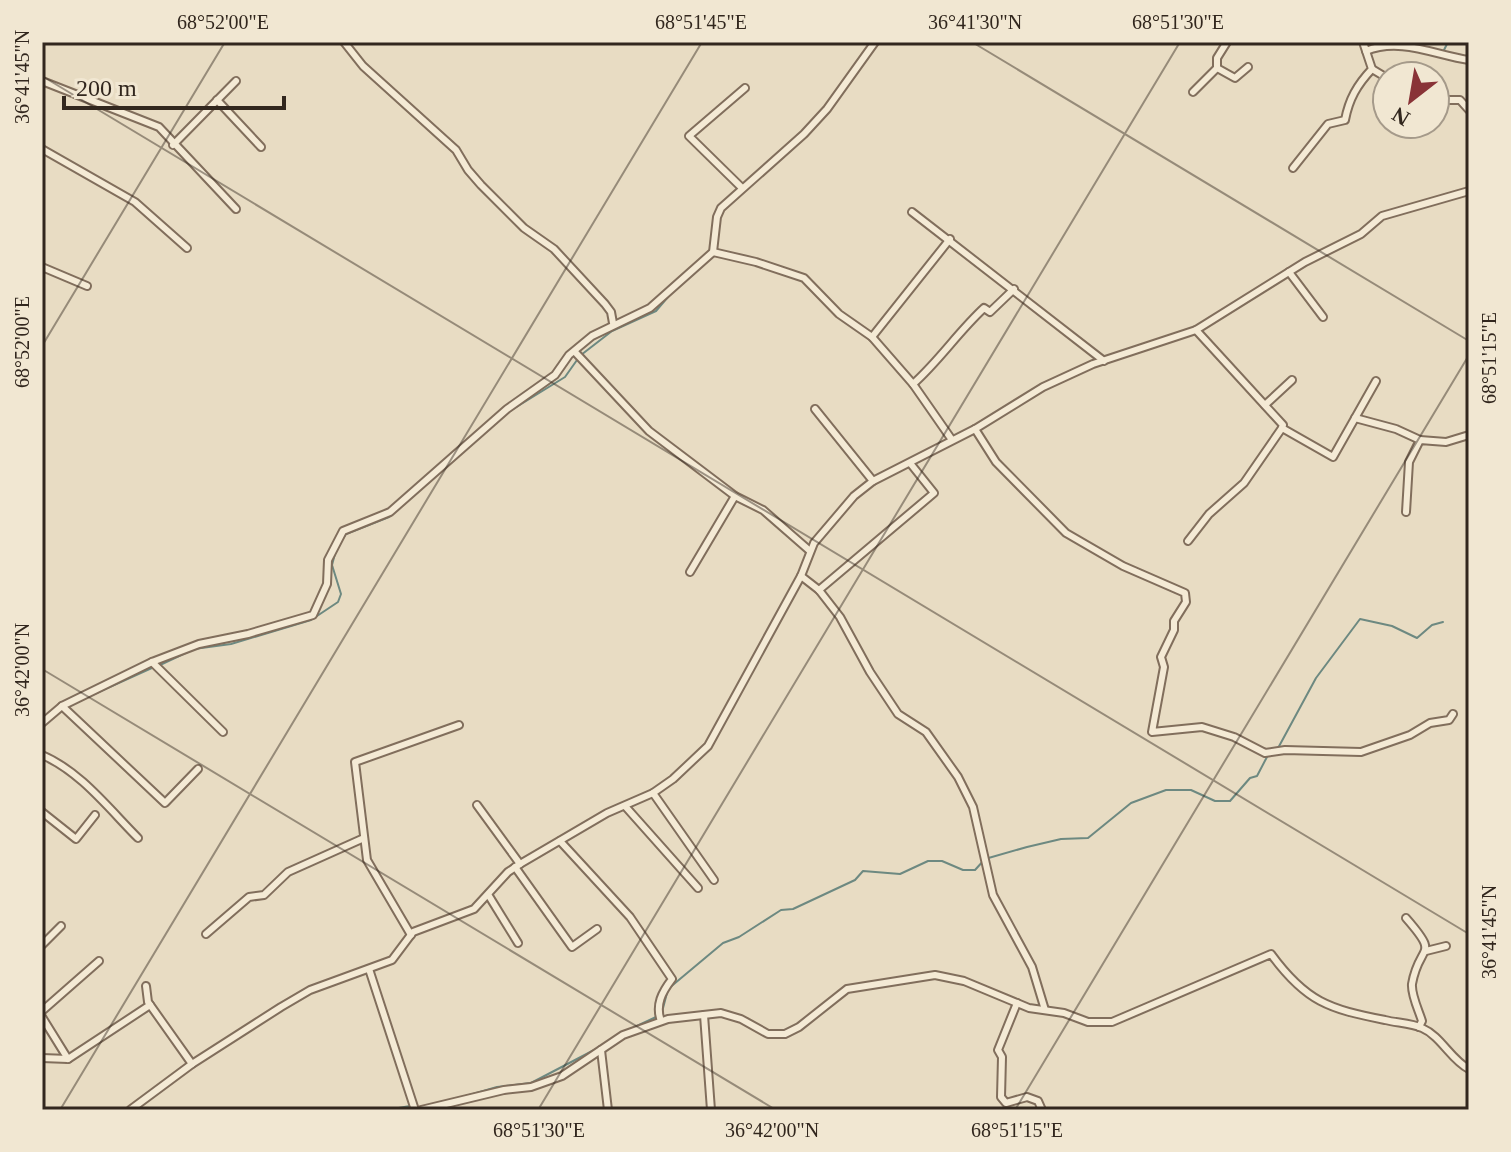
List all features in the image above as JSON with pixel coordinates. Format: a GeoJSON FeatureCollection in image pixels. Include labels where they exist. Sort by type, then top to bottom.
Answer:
{"type":"FeatureCollection","features":[{"type":"Feature","properties":{"kind":"street"},"geometry":{"type":"LineString","coordinates":[[344,42],[363,66],[456,150],[468,170],[524,228],[554,249],[605,304],[611,312],[613,323]]}},
{"type":"Feature","properties":{"kind":"street"},"geometry":{"type":"LineString","coordinates":[[42,723],[62,706],[152,662],[199,644],[313,615],[327,584],[328,560],[343,531],[390,512],[507,409],[555,375],[569,355],[592,336],[613,323],[650,308],[713,252],[721,208],[820,117],[875,42]]}},
{"type":"Feature","properties":{"kind":"street"},"geometry":{"type":"LineString","coordinates":[[1193,92],[1217,68],[1217,58],[1227,42]]}},
{"type":"Feature","properties":{"kind":"street"},"geometry":{"type":"LineString","coordinates":[[1363,42],[1371,66]]}},
{"type":"Feature","properties":{"kind":"street"},"geometry":{"type":"LineString","coordinates":[[1366,51],[1376,47],[1407,46],[1469,60]]}},
{"type":"Feature","properties":{"kind":"street"},"geometry":{"type":"LineString","coordinates":[[1217,68],[1235,78],[1248,67]]}},
{"type":"Feature","properties":{"kind":"street"},"geometry":{"type":"LineString","coordinates":[[1293,168],[1328,124],[1345,120],[1358,84],[1371,70]]}},
{"type":"Feature","properties":{"kind":"street"},"geometry":{"type":"LineString","coordinates":[[42,81],[159,127],[236,209]]}},
{"type":"Feature","properties":{"kind":"street"},"geometry":{"type":"LineString","coordinates":[[173,145],[236,81]]}},
{"type":"Feature","properties":{"kind":"street"},"geometry":{"type":"LineString","coordinates":[[742,188],[689,136],[745,88]]}},
{"type":"Feature","properties":{"kind":"street"},"geometry":{"type":"LineString","coordinates":[[217,100],[261,147]]}},
{"type":"Feature","properties":{"kind":"street"},"geometry":{"type":"LineString","coordinates":[[1451,100],[1460,100],[1469,110]]}},
{"type":"Feature","properties":{"kind":"street"},"geometry":{"type":"LineString","coordinates":[[42,149],[135,202],[187,248]]}},
{"type":"Feature","properties":{"kind":"street"},"geometry":{"type":"LineString","coordinates":[[130,1110],[192,1064],[310,990],[392,960],[411,935],[474,909],[518,866],[607,813],[653,793],[673,779],[708,746],[801,576],[810,551],[827,525],[873,481],[975,429],[1043,387],[1104,361],[1196,330],[1289,272],[1361,234],[1382,216],[1469,191]]}},
{"type":"Feature","properties":{"kind":"street"},"geometry":{"type":"LineString","coordinates":[[912,212],[1104,361]]}},
{"type":"Feature","properties":{"kind":"street"},"geometry":{"type":"LineString","coordinates":[[872,337],[950,239]]}},
{"type":"Feature","properties":{"kind":"street"},"geometry":{"type":"LineString","coordinates":[[713,252],[804,278],[839,314],[872,337],[913,384],[952,440]]}},
{"type":"Feature","properties":{"kind":"street"},"geometry":{"type":"LineString","coordinates":[[42,267],[87,286]]}},
{"type":"Feature","properties":{"kind":"street"},"geometry":{"type":"LineString","coordinates":[[1289,272],[1323,317]]}},
{"type":"Feature","properties":{"kind":"street"},"geometry":{"type":"LineString","coordinates":[[913,384],[939,358],[960,330],[984,308],[990,312],[1014,289]]}},
{"type":"Feature","properties":{"kind":"street"},"geometry":{"type":"LineString","coordinates":[[1188,541],[1209,514],[1244,483],[1283,425],[1196,330]]}},
{"type":"Feature","properties":{"kind":"street"},"geometry":{"type":"LineString","coordinates":[[575,352],[649,431],[735,496],[763,510],[810,551]]}},
{"type":"Feature","properties":{"kind":"street"},"geometry":{"type":"LineString","coordinates":[[1265,405],[1292,380]]}},
{"type":"Feature","properties":{"kind":"street"},"geometry":{"type":"LineString","coordinates":[[1282,428],[1333,457],[1376,381]]}},
{"type":"Feature","properties":{"kind":"street"},"geometry":{"type":"LineString","coordinates":[[815,409],[873,481]]}},
{"type":"Feature","properties":{"kind":"street"},"geometry":{"type":"LineString","coordinates":[[1355,418],[1396,429],[1420,440],[1446,442],[1469,435]]}},
{"type":"Feature","properties":{"kind":"street"},"geometry":{"type":"LineString","coordinates":[[975,429],[996,462],[1066,533],[1123,566],[1185,593],[1186,602],[1174,621],[1174,630],[1161,657],[1164,667],[1152,732],[1202,727],[1234,737],[1265,753],[1285,750],[1361,752],[1410,735],[1430,723],[1449,720],[1453,714]]}},
{"type":"Feature","properties":{"kind":"street"},"geometry":{"type":"LineString","coordinates":[[1406,512],[1409,462],[1420,440]]}},
{"type":"Feature","properties":{"kind":"street"},"geometry":{"type":"LineString","coordinates":[[819,590],[934,493],[910,463]]}},
{"type":"Feature","properties":{"kind":"street"},"geometry":{"type":"LineString","coordinates":[[690,572],[735,496]]}},
{"type":"Feature","properties":{"kind":"street"},"geometry":{"type":"LineString","coordinates":[[801,576],[819,590],[840,617],[870,672],[898,714],[926,732],[958,777],[973,807],[993,895],[1032,967],[1045,1010]]}},
{"type":"Feature","properties":{"kind":"street"},"geometry":{"type":"LineString","coordinates":[[152,662],[223,732]]}},
{"type":"Feature","properties":{"kind":"street"},"geometry":{"type":"LineString","coordinates":[[62,706],[165,803],[198,769]]}},
{"type":"Feature","properties":{"kind":"street"},"geometry":{"type":"LineString","coordinates":[[411,935],[367,860],[355,762],[459,725]]}},
{"type":"Feature","properties":{"kind":"street"},"geometry":{"type":"LineString","coordinates":[[42,755],[57,761],[75,775],[138,838]]}},
{"type":"Feature","properties":{"kind":"street"},"geometry":{"type":"LineString","coordinates":[[653,793],[714,880]]}},
{"type":"Feature","properties":{"kind":"street"},"geometry":{"type":"LineString","coordinates":[[477,805],[572,947],[597,929]]}},
{"type":"Feature","properties":{"kind":"street"},"geometry":{"type":"LineString","coordinates":[[625,806],[698,888]]}},
{"type":"Feature","properties":{"kind":"street"},"geometry":{"type":"LineString","coordinates":[[42,812],[76,839],[95,815]]}},
{"type":"Feature","properties":{"kind":"street"},"geometry":{"type":"LineString","coordinates":[[206,934],[249,897],[264,895],[288,872],[364,838]]}},
{"type":"Feature","properties":{"kind":"street"},"geometry":{"type":"LineString","coordinates":[[560,841],[630,917],[672,979],[662,993],[658,1014],[661,1021]]}},
{"type":"Feature","properties":{"kind":"street"},"geometry":{"type":"LineString","coordinates":[[489,896],[518,943]]}},
{"type":"Feature","properties":{"kind":"street"},"geometry":{"type":"LineString","coordinates":[[1406,918],[1426,941],[1426,951]]}},
{"type":"Feature","properties":{"kind":"street"},"geometry":{"type":"LineString","coordinates":[[42,945],[61,926]]}},
{"type":"Feature","properties":{"kind":"street"},"geometry":{"type":"LineString","coordinates":[[1419,1027],[1422,1021],[1412,987],[1423,953],[1446,946]]}},
{"type":"Feature","properties":{"kind":"street"},"geometry":{"type":"LineString","coordinates":[[421,1110],[504,1090],[531,1087],[562,1076],[623,1035],[661,1021],[721,1013],[741,1019],[768,1034],[785,1034],[799,1027],[847,989],[935,975],[964,981],[1029,1008],[1064,1013],[1088,1022],[1112,1022],[1271,954],[1315,1000],[1340,1011],[1424,1028],[1469,1069]]}},
{"type":"Feature","properties":{"kind":"street"},"geometry":{"type":"LineString","coordinates":[[68,1059],[42,1014],[99,961]]}},
{"type":"Feature","properties":{"kind":"street"},"geometry":{"type":"LineString","coordinates":[[369,969],[415,1110]]}},
{"type":"Feature","properties":{"kind":"street"},"geometry":{"type":"LineString","coordinates":[[146,986],[150,1005],[192,1064]]}},
{"type":"Feature","properties":{"kind":"street"},"geometry":{"type":"LineString","coordinates":[[1017,1003],[998,1050],[1002,1057],[1001,1097],[1006,1103],[1027,1097],[1038,1101],[1042,1110]]}},
{"type":"Feature","properties":{"kind":"street"},"geometry":{"type":"LineString","coordinates":[[42,1058],[68,1059],[150,1005]]}},
{"type":"Feature","properties":{"kind":"street"},"geometry":{"type":"LineString","coordinates":[[704,1015],[711,1110]]}},
{"type":"Feature","properties":{"kind":"street"},"geometry":{"type":"LineString","coordinates":[[601,1050],[608,1110]]}},
{"type":"Feature","properties":{"kind":"waterway"},"geometry":{"type":"LineString","coordinates":[[1444,50],[1448,42]]}},
{"type":"Feature","properties":{"kind":"waterway"},"geometry":{"type":"LineString","coordinates":[[581,355],[612,331],[656,311],[673,291]]}},
{"type":"Feature","properties":{"kind":"waterway"},"geometry":{"type":"LineString","coordinates":[[341,541],[346,534],[389,517],[505,414],[565,377],[577,360]]}},
{"type":"Feature","properties":{"kind":"waterway"},"geometry":{"type":"LineString","coordinates":[[160,665],[194,649],[231,644],[311,620],[338,602],[341,594],[332,565],[336,550]]}},
{"type":"Feature","properties":{"kind":"waterway"},"geometry":{"type":"LineString","coordinates":[[1277,750],[1316,678],[1360,619],[1392,626],[1417,638],[1432,625],[1443,622]]}},
{"type":"Feature","properties":{"kind":"waterway"},"geometry":{"type":"LineString","coordinates":[[72,704],[154,667]]}},
{"type":"Feature","properties":{"kind":"waterway"},"geometry":{"type":"LineString","coordinates":[[662,1012],[668,989],[723,943],[739,937],[781,910],[793,909],[855,880],[863,871],[900,874],[928,861],[942,861],[963,870],[975,870],[985,859],[1027,847],[1061,839],[1088,838],[1131,803],[1166,790],[1191,790],[1215,801],[1230,801],[1250,778],[1257,776],[1268,755]]}},
{"type":"Feature","properties":{"kind":"waterway"},"geometry":{"type":"LineString","coordinates":[[624,1032],[658,1016]]}},
{"type":"Feature","properties":{"kind":"waterway"},"geometry":{"type":"LineString","coordinates":[[452,1100],[497,1087],[531,1083],[598,1048]]}},
{"type":"Feature","properties":{"kind":"waterway"},"geometry":{"type":"LineString","coordinates":[[387,1110],[410,1106]]}}]}
